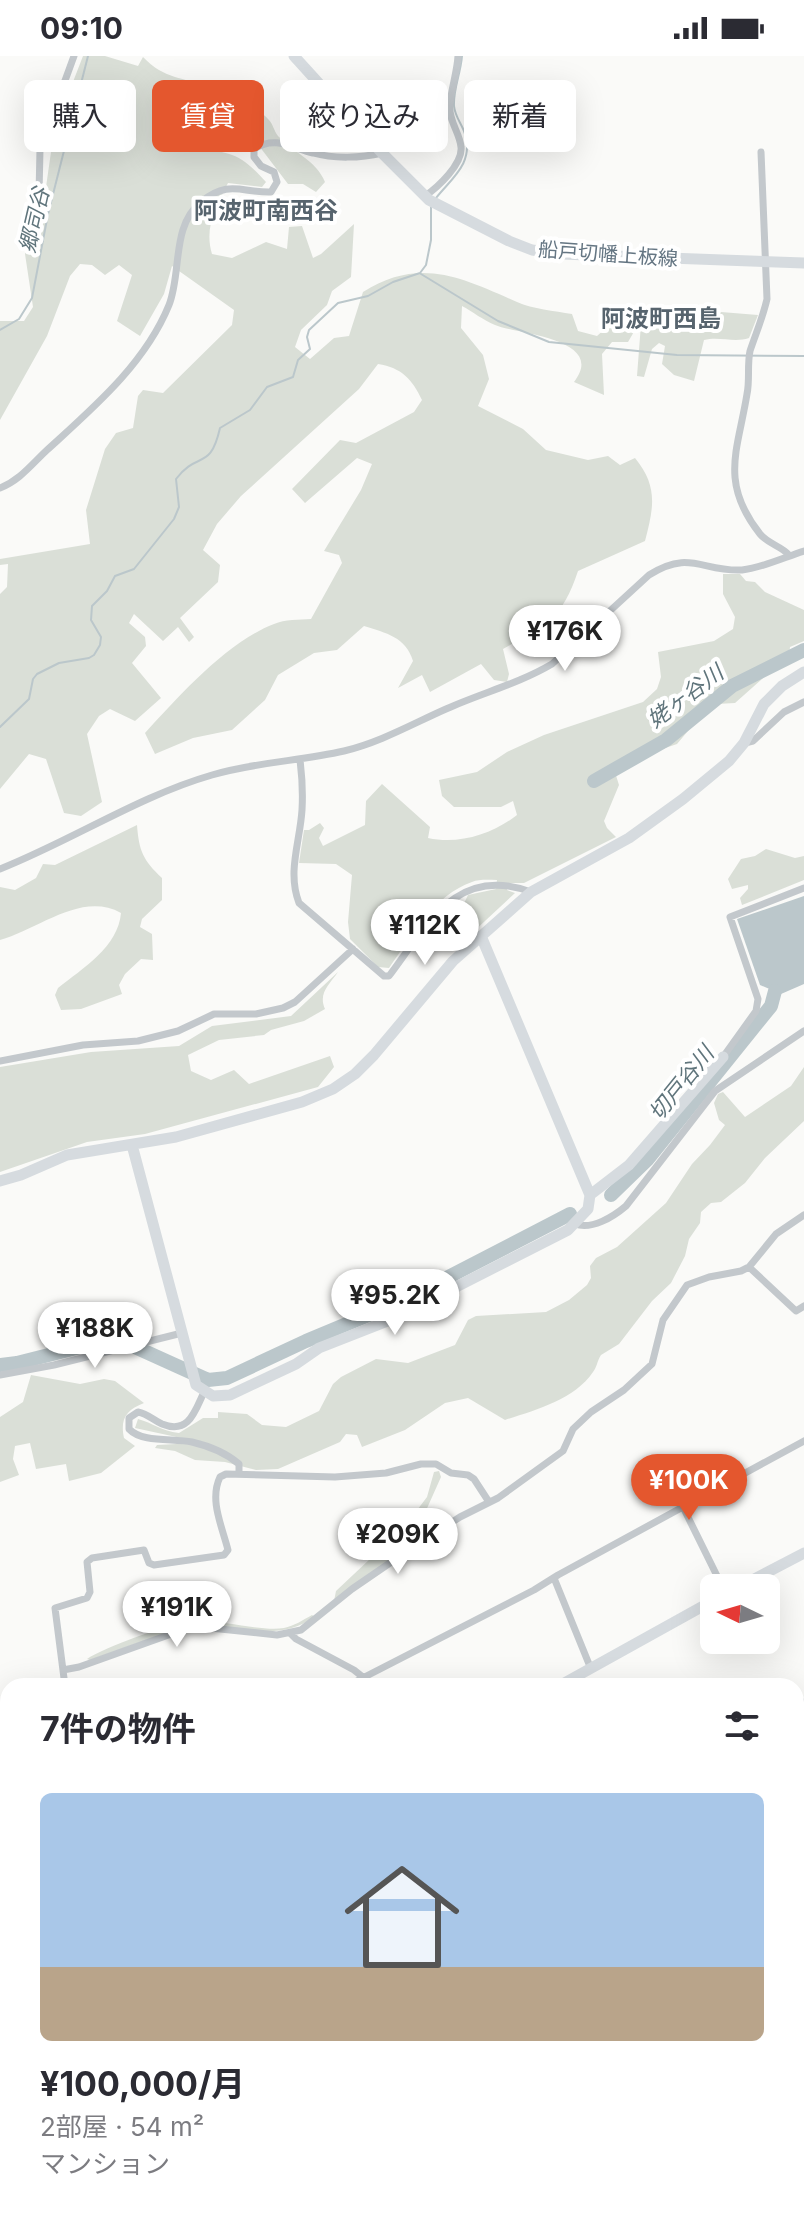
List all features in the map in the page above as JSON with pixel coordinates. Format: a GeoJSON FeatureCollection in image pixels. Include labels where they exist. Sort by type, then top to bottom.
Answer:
{"type":"FeatureCollection","features":[{"type":"Feature","properties":{"kind":"street"},"geometry":{"type":"LineString","coordinates":[[35,212],[39,194],[40,149],[74,56]]}},
{"type":"Feature","properties":{"kind":"street","name":"船戸切幡上板線"},"geometry":{"type":"LineString","coordinates":[[294,56],[382,153],[430,200],[509,241],[532,250],[561,254],[804,263]]}},
{"type":"Feature","properties":{"kind":"street"},"geometry":{"type":"LineString","coordinates":[[430,200],[460,156],[461,146],[450,115],[458,56]]}},
{"type":"Feature","properties":{"kind":"street"},"geometry":{"type":"LineString","coordinates":[[0,488],[16,482],[81,421],[137,357],[170,302],[188,214],[202,200],[228,188],[271,192],[277,182],[274,172],[261,166],[254,157],[254,149],[264,142],[288,143],[314,154],[343,157],[382,153]]}},
{"type":"Feature","properties":{"kind":"street"},"geometry":{"type":"LineString","coordinates":[[761,152],[767,299],[751,350],[747,398],[733,464],[734,477],[746,510],[760,535],[789,555]]}},
{"type":"Feature","properties":{"kind":"street"},"geometry":{"type":"LineString","coordinates":[[0,869],[181,786],[214,774],[348,750],[388,737],[448,708],[534,675],[552,664],[649,575],[666,564],[690,562],[731,570],[747,569],[804,551]]}},
{"type":"Feature","properties":{"kind":"street"},"geometry":{"type":"LineString","coordinates":[[0,1181],[67,1155],[176,1137],[302,1102],[333,1089],[355,1074],[374,1055],[453,961],[531,892],[629,838],[729,761],[744,743],[764,704],[782,686],[804,672]]}},
{"type":"Feature","properties":{"kind":"street"},"geometry":{"type":"LineString","coordinates":[[744,743],[753,741],[784,712],[804,702]]}},
{"type":"Feature","properties":{"kind":"street"},"geometry":{"type":"LineString","coordinates":[[300,760],[302,811],[295,855],[294,890],[299,903],[384,976],[389,976],[436,914],[468,889],[496,884],[531,892]]}},
{"type":"Feature","properties":{"kind":"street"},"geometry":{"type":"LineString","coordinates":[[590,1195],[629,1165],[723,1057],[756,1011],[758,999],[730,917],[804,888]]}},
{"type":"Feature","properties":{"kind":"street"},"geometry":{"type":"LineString","coordinates":[[132,1145],[196,1385],[213,1396],[230,1395],[296,1364],[319,1348],[393,1319],[568,1230],[588,1209],[590,1195],[481,936]]}},
{"type":"Feature","properties":{"kind":"street"},"geometry":{"type":"LineString","coordinates":[[0,1061],[83,1045],[138,1041],[178,1031],[214,1014],[256,1014],[283,1008],[295,1002],[353,949]]}},
{"type":"Feature","properties":{"kind":"street"},"geometry":{"type":"LineString","coordinates":[[575,1224],[583,1227],[615,1216],[715,1091],[804,1031]]}},
{"type":"Feature","properties":{"kind":"street"},"geometry":{"type":"LineString","coordinates":[[63,1670],[188,1628],[277,1635],[301,1630],[352,1589],[414,1546],[489,1502],[563,1451],[573,1429],[652,1364],[663,1320],[687,1285],[749,1267],[776,1234],[804,1215]]}},
{"type":"Feature","properties":{"kind":"street"},"geometry":{"type":"LineString","coordinates":[[749,1267],[796,1311],[804,1306]]}},
{"type":"Feature","properties":{"kind":"street"},"geometry":{"type":"LineString","coordinates":[[0,1375],[182,1333]]}},
{"type":"Feature","properties":{"kind":"street"},"geometry":{"type":"LineString","coordinates":[[204,1392],[193,1418],[181,1425],[165,1425],[146,1413],[138,1412],[129,1418],[129,1429],[137,1436],[209,1446],[229,1455],[239,1464],[239,1474]]}},
{"type":"Feature","properties":{"kind":"street"},"geometry":{"type":"LineString","coordinates":[[291,1634],[364,1678],[804,1441]]}},
{"type":"Feature","properties":{"kind":"street"},"geometry":{"type":"LineString","coordinates":[[64,1678],[55,1608],[87,1598],[90,1592],[87,1562],[92,1558],[144,1550],[149,1563],[154,1565],[224,1555],[228,1550],[215,1499],[215,1488],[220,1477],[239,1474],[335,1477],[386,1473],[421,1464],[436,1464],[451,1473],[474,1479],[489,1502]]}},
{"type":"Feature","properties":{"kind":"street"},"geometry":{"type":"LineString","coordinates":[[683,1507],[716,1574]]}},
{"type":"Feature","properties":{"kind":"street"},"geometry":{"type":"LineString","coordinates":[[764,1574],[804,1553]]}},
{"type":"Feature","properties":{"kind":"street"},"geometry":{"type":"LineString","coordinates":[[554,1578],[591,1669]]}},
{"type":"Feature","properties":{"kind":"street"},"geometry":{"type":"LineString","coordinates":[[574,1678],[700,1608]]}},
{"type":"Feature","properties":{"kind":"shaded area"},"geometry":{"type":"Polygon","coordinates":[[[83,56],[105,56],[138,66],[143,57],[166,74],[186,80],[152,80],[152,152],[220,152],[233,155],[266,182],[262,187],[228,183],[210,226],[212,254],[232,258],[266,242],[287,249],[289,227],[302,226],[313,258],[354,224],[351,277],[332,291],[327,305],[301,330],[295,347],[310,359],[334,338],[349,336],[363,292],[403,275],[441,274],[530,306],[572,314],[578,331],[597,336],[616,319],[636,313],[635,330],[628,342],[612,342],[602,354],[604,395],[574,382],[581,367],[579,356],[569,347],[555,340],[495,325],[462,306],[461,328],[483,355],[489,379],[478,406],[523,429],[546,450],[588,460],[608,456],[620,465],[635,458],[651,488],[652,507],[645,541],[578,571],[558,611],[541,627],[503,649],[509,674],[507,682],[494,680],[481,664],[430,692],[422,675],[398,688],[413,661],[410,653],[394,637],[364,626],[337,650],[314,653],[278,675],[265,700],[232,730],[193,738],[155,754],[145,733],[188,687],[239,643],[274,624],[311,619],[342,563],[339,555],[324,551],[361,490],[372,464],[357,458],[305,503],[292,489],[340,440],[356,443],[414,412],[422,400],[405,376],[394,368],[378,364],[359,389],[241,496],[217,524],[203,550],[220,565],[218,582],[180,618],[194,637],[189,642],[178,627],[163,641],[134,614],[129,623],[145,637],[146,646],[132,663],[161,698],[135,721],[110,709],[99,716],[87,734],[102,802],[81,816],[64,813],[46,759],[29,754],[0,789],[0,594],[7,587],[8,564],[0,565],[0,559],[90,544],[86,510],[105,449],[116,433],[133,428],[138,396],[143,390],[163,393],[232,325],[234,310],[172,266],[164,294],[140,336],[117,321],[132,275],[119,265],[105,275],[92,265],[80,264],[70,276],[47,336],[0,420],[0,321],[24,321],[33,307],[25,254],[29,217],[44,201],[51,152],[136,152],[136,80],[74,80],[83,56]]]}},
{"type":"Feature","properties":{"kind":"shaded area"},"geometry":{"type":"Polygon","coordinates":[[[264,116],[280,138],[280,152],[297,152],[310,162],[325,182],[316,192],[303,184],[288,184],[264,152],[264,116]]]}},
{"type":"Feature","properties":{"kind":"shaded area"},"geometry":{"type":"Polygon","coordinates":[[[642,311],[671,321],[671,326],[700,330],[721,312],[758,315],[749,338],[704,340],[694,381],[674,375],[662,364],[665,346],[659,343],[652,349],[644,377],[637,376],[642,311]]]}},
{"type":"Feature","properties":{"kind":"shaded area"},"geometry":{"type":"Polygon","coordinates":[[[723,574],[740,574],[765,592],[804,610],[804,641],[790,647],[789,655],[735,703],[717,704],[698,719],[677,744],[613,766],[619,785],[604,821],[616,837],[524,883],[507,883],[507,890],[515,893],[471,934],[453,918],[448,922],[439,915],[455,902],[455,914],[459,914],[468,895],[496,889],[497,880],[478,880],[458,888],[424,918],[389,968],[378,967],[350,939],[348,922],[352,875],[336,864],[299,863],[304,830],[320,823],[324,828],[319,838],[323,846],[365,825],[366,801],[382,784],[430,827],[428,838],[463,839],[508,822],[517,815],[513,801],[501,807],[454,807],[442,796],[439,780],[477,772],[507,752],[544,735],[643,702],[657,689],[661,677],[658,652],[714,641],[733,629],[735,617],[723,594],[723,574]]]}},
{"type":"Feature","properties":{"kind":"shaded area"},"geometry":{"type":"Polygon","coordinates":[[[137,825],[143,854],[162,878],[162,900],[142,919],[140,927],[152,934],[153,960],[141,959],[125,974],[119,985],[122,994],[81,1009],[61,1010],[55,995],[58,988],[106,946],[121,913],[106,907],[75,909],[0,940],[0,887],[15,890],[36,878],[43,864],[55,865],[137,825]]]}},
{"type":"Feature","properties":{"kind":"shaded area"},"geometry":{"type":"Polygon","coordinates":[[[766,849],[795,858],[804,856],[804,880],[742,905],[740,898],[748,885],[732,889],[728,879],[741,859],[755,856],[766,849]]]}},
{"type":"Feature","properties":{"kind":"shaded area"},"geometry":{"type":"Polygon","coordinates":[[[804,896],[804,984],[781,994],[760,985],[737,919],[804,896]]]}},
{"type":"Feature","properties":{"kind":"shaded area"},"geometry":{"type":"Polygon","coordinates":[[[338,972],[324,994],[325,1009],[304,1021],[271,1030],[264,1035],[219,1040],[188,1055],[191,1071],[211,1080],[234,1070],[249,1084],[330,1056],[334,1067],[318,1087],[145,1134],[87,1142],[0,1172],[0,1067],[91,1052],[179,1046],[212,1026],[291,1016],[338,972]]]}},
{"type":"Feature","properties":{"kind":"shaded area"},"geometry":{"type":"Polygon","coordinates":[[[804,1067],[804,1121],[765,1158],[745,1183],[721,1202],[711,1203],[701,1212],[700,1223],[689,1239],[685,1256],[671,1283],[652,1301],[619,1344],[601,1355],[585,1382],[565,1397],[505,1420],[468,1398],[445,1403],[405,1430],[362,1447],[357,1435],[346,1434],[340,1442],[278,1469],[256,1470],[225,1462],[195,1460],[175,1451],[155,1448],[157,1445],[176,1444],[181,1438],[135,1428],[138,1419],[179,1433],[203,1418],[218,1418],[218,1412],[247,1414],[262,1425],[286,1427],[319,1411],[333,1384],[376,1359],[408,1363],[455,1345],[468,1320],[476,1316],[546,1312],[569,1300],[587,1285],[591,1278],[590,1266],[596,1258],[617,1247],[666,1203],[692,1164],[725,1125],[719,1120],[714,1103],[718,1094],[723,1092],[745,1117],[791,1086],[804,1067]]]}},
{"type":"Feature","properties":{"kind":"shaded area"},"geometry":{"type":"Polygon","coordinates":[[[31,1375],[80,1384],[104,1379],[115,1381],[144,1403],[129,1412],[124,1420],[124,1438],[135,1446],[101,1473],[69,1481],[66,1464],[36,1469],[30,1443],[15,1446],[13,1459],[19,1475],[0,1482],[0,1417],[23,1402],[31,1375]]]}},
{"type":"Feature","properties":{"kind":"shaded area"},"geometry":{"type":"Polygon","coordinates":[[[439,1471],[441,1477],[420,1524],[403,1550],[334,1601],[336,1591],[405,1526],[427,1497],[434,1472],[439,1471]]]}},
{"type":"Feature","properties":{"kind":"shaded area"},"geometry":{"type":"Polygon","coordinates":[[[312,1615],[315,1617],[284,1630],[188,1625],[87,1659],[123,1642],[192,1621],[275,1629],[291,1626],[312,1615]]]}},
{"type":"Feature","properties":{"kind":"waterway","name":"郷司谷"},"geometry":{"type":"LineString","coordinates":[[0,330],[19,319],[32,298],[48,214],[88,56]]}},
{"type":"Feature","properties":{"kind":"waterway"},"geometry":{"type":"LineString","coordinates":[[436,198],[460,169],[467,153],[465,134],[454,106],[462,56]]}},
{"type":"Feature","properties":{"kind":"waterway"},"geometry":{"type":"LineString","coordinates":[[0,727],[29,699],[37,674],[59,663],[94,655],[101,637],[91,620],[92,606],[107,591],[115,576],[134,569],[174,519],[179,507],[176,479],[184,470],[207,456],[220,428],[250,410],[267,387],[293,377],[298,360],[310,349],[309,330],[338,303],[368,296],[393,282],[420,273],[426,265],[431,240],[431,207]]}},
{"type":"Feature","properties":{"kind":"waterway"},"geometry":{"type":"LineString","coordinates":[[421,274],[498,321],[549,342],[677,355],[804,356]]}},
{"type":"Feature","properties":{"kind":"waterway","name":"姥ヶ谷川"},"geometry":{"type":"LineString","coordinates":[[594,781],[666,740],[732,686],[804,650]]}},
{"type":"Feature","properties":{"kind":"waterway","name":"切戸谷川"},"geometry":{"type":"LineString","coordinates":[[611,1195],[647,1160],[771,1006],[775,991]]}},
{"type":"Feature","properties":{"kind":"waterway","name":"切戸谷川"},"geometry":{"type":"LineString","coordinates":[[0,1365],[100,1342],[124,1342],[208,1380],[227,1378],[402,1301],[570,1214]]}},
{"type":"Feature","properties":{"kind":"district","name":"阿波町南西谷"},"geometry":{"type":"Point","coordinates":[266,210]}},
{"type":"Feature","properties":{"kind":"district","name":"阿波町西島"},"geometry":{"type":"Point","coordinates":[661,318]}}]}
